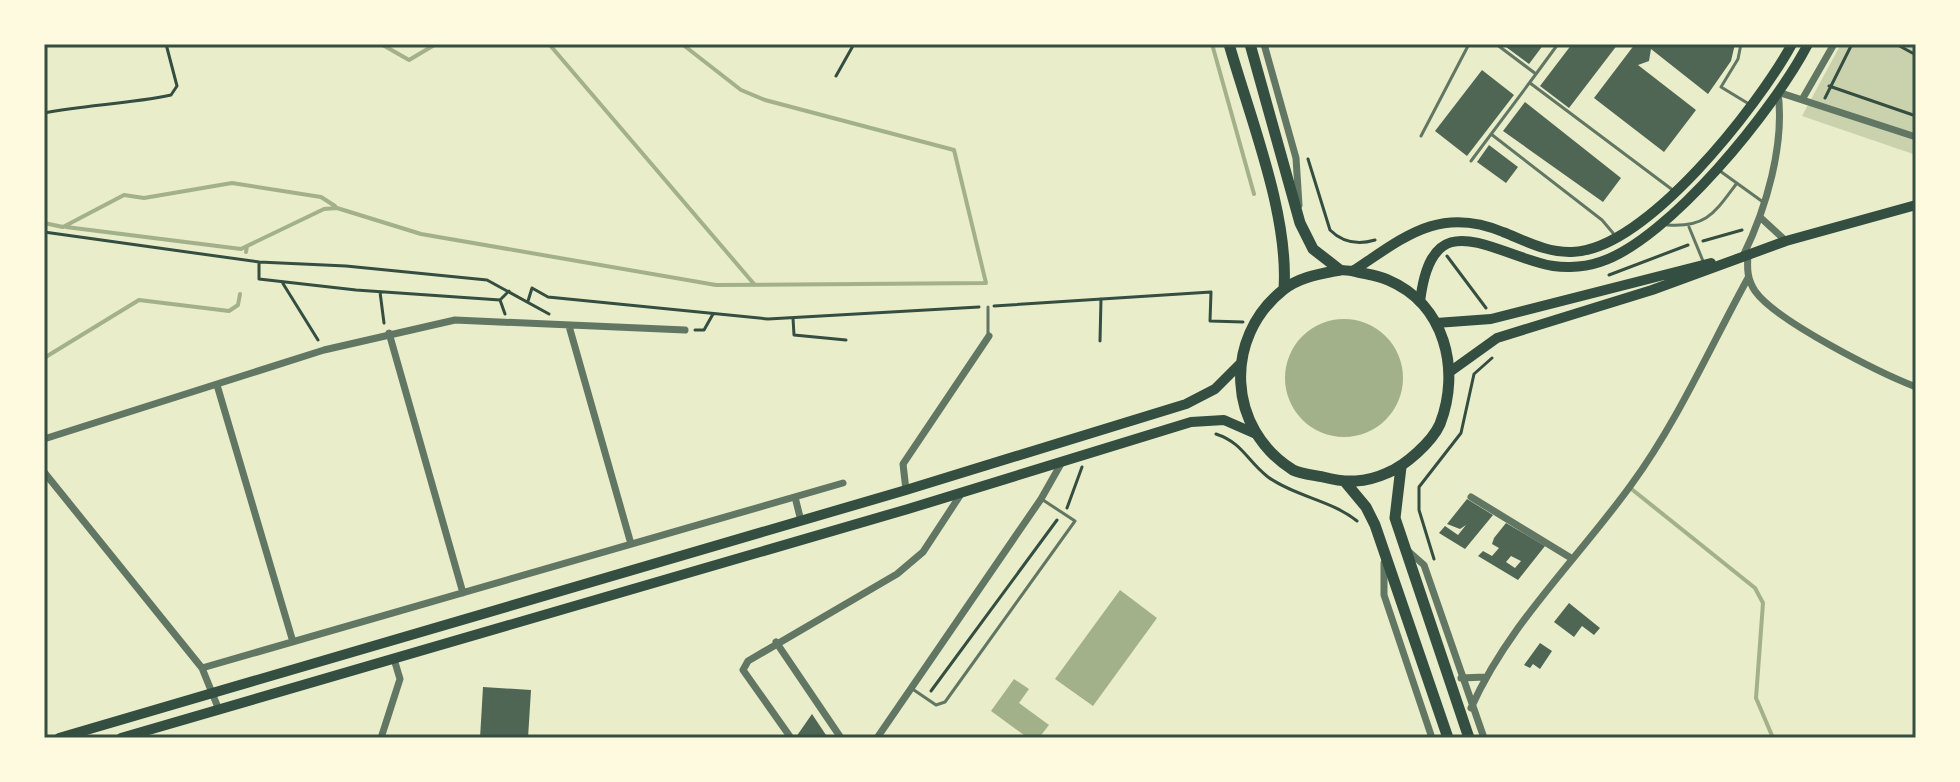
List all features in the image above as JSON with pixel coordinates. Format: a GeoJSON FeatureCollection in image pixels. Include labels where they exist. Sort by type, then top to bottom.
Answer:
{"type":"FeatureCollection","features":[{"type":"Feature","properties":{"kind":"main road"},"geometry":{"type":"LineString","coordinates":[[1229,44],[1280,227],[1286,258],[1284,289]]}},
{"type":"Feature","properties":{"kind":"main road"},"geometry":{"type":"LineString","coordinates":[[1250,44],[1300,223],[1313,249],[1346,271]]}},
{"type":"Feature","properties":{"kind":"main road"},"geometry":{"type":"LineString","coordinates":[[1346,271],[1418,228],[1460,221],[1494,228],[1547,250],[1597,249],[1618,239],[1674,192],[1751,105],[1792,44]]}},
{"type":"Feature","properties":{"kind":"main road"},"geometry":{"type":"LineString","coordinates":[[1420,302],[1423,272],[1439,248],[1460,241],[1485,242],[1541,264],[1568,267],[1599,263],[1627,251],[1717,169],[1778,92],[1808,44]]}},
{"type":"Feature","properties":{"kind":"main road"},"geometry":{"type":"LineString","coordinates":[[1451,371],[1497,338],[1652,290],[1786,241],[1916,205]]}},
{"type":"Feature","properties":{"kind":"main road"},"geometry":{"type":"LineString","coordinates":[[1436,323],[1491,319],[1703,263],[1721,263]]}},
{"type":"Feature","properties":{"kind":"main road"},"geometry":{"type":"LineString","coordinates":[[121,738],[138,736],[1191,422],[1224,420],[1256,434],[1294,471],[1346,483],[1375,479],[1401,467],[1439,426],[1451,371],[1447,346],[1436,323],[1420,302],[1389,280],[1346,271],[1310,276],[1284,289],[1253,322],[1239,365],[1241,401],[1256,434]]}},
{"type":"Feature","properties":{"kind":"main road"},"geometry":{"type":"LineString","coordinates":[[59,738],[906,490],[1186,404],[1215,389],[1239,365]]}},
{"type":"Feature","properties":{"kind":"main road"},"geometry":{"type":"LineString","coordinates":[[1401,467],[1395,518],[1469,738]]}},
{"type":"Feature","properties":{"kind":"main road"},"geometry":{"type":"LineString","coordinates":[[1346,483],[1366,507],[1385,553],[1448,738]]}},
{"type":"Feature","properties":{"kind":"main road"},"geometry":{"type":"LineString","coordinates":[[131,717],[138,736]]}},
{"type":"Feature","properties":{"kind":"street"},"geometry":{"type":"LineString","coordinates":[[1264,44],[1296,158],[1300,223]]}},
{"type":"Feature","properties":{"kind":"street"},"geometry":{"type":"LineString","coordinates":[[1803,98],[1834,44]]}},
{"type":"Feature","properties":{"kind":"street"},"geometry":{"type":"LineString","coordinates":[[1916,137],[1778,92],[1781,114],[1761,218],[1745,255],[1748,278],[1769,304],[1844,353],[1916,387]]}},
{"type":"Feature","properties":{"kind":"street"},"geometry":{"type":"LineString","coordinates":[[1761,218],[1786,241]]}},
{"type":"Feature","properties":{"kind":"street"},"geometry":{"type":"LineString","coordinates":[[1471,708],[1485,677],[1521,621],[1629,487],[1662,440],[1748,278]]}},
{"type":"Feature","properties":{"kind":"street"},"geometry":{"type":"LineString","coordinates":[[44,439],[324,350],[455,320],[685,330]]}},
{"type":"Feature","properties":{"kind":"street"},"geometry":{"type":"LineString","coordinates":[[569,326],[631,544]]}},
{"type":"Feature","properties":{"kind":"street"},"geometry":{"type":"LineString","coordinates":[[389,333],[463,593]]}},
{"type":"Feature","properties":{"kind":"street"},"geometry":{"type":"LineString","coordinates":[[906,490],[903,464],[989,336]]}},
{"type":"Feature","properties":{"kind":"street"},"geometry":{"type":"LineString","coordinates":[[217,385],[293,642]]}},
{"type":"Feature","properties":{"kind":"street"},"geometry":{"type":"LineString","coordinates":[[877,738],[1041,499],[1062,462]]}},
{"type":"Feature","properties":{"kind":"street"},"geometry":{"type":"LineString","coordinates":[[44,472],[202,668],[219,710]]}},
{"type":"Feature","properties":{"kind":"street"},"geometry":{"type":"LineString","coordinates":[[202,668],[843,483]]}},
{"type":"Feature","properties":{"kind":"street"},"geometry":{"type":"LineString","coordinates":[[791,738],[743,670],[748,661],[906,567],[923,552],[962,492]]}},
{"type":"Feature","properties":{"kind":"street"},"geometry":{"type":"LineString","coordinates":[[795,497],[801,521]]}},
{"type":"Feature","properties":{"kind":"street"},"geometry":{"type":"LineString","coordinates":[[1471,497],[1571,558]]}},
{"type":"Feature","properties":{"kind":"street"},"geometry":{"type":"LineString","coordinates":[[1403,545],[1424,565],[1471,708],[1484,738]]}},
{"type":"Feature","properties":{"kind":"street"},"geometry":{"type":"LineString","coordinates":[[1385,553],[1384,595],[1432,738]]}},
{"type":"Feature","properties":{"kind":"street"},"geometry":{"type":"LineString","coordinates":[[776,642],[841,738]]}},
{"type":"Feature","properties":{"kind":"street"},"geometry":{"type":"LineString","coordinates":[[381,738],[400,679],[394,659]]}},
{"type":"Feature","properties":{"kind":"street"},"geometry":{"type":"LineString","coordinates":[[1461,678],[1485,677]]}},
{"type":"Feature","properties":{"kind":"lane"},"geometry":{"type":"LineString","coordinates":[[1421,136],[1469,44]]}},
{"type":"Feature","properties":{"kind":"lane"},"geometry":{"type":"LineString","coordinates":[[1496,44],[1536,74]]}},
{"type":"Feature","properties":{"kind":"lane"},"geometry":{"type":"LineString","coordinates":[[1471,161],[1558,44]]}},
{"type":"Feature","properties":{"kind":"lane"},"geometry":{"type":"LineString","coordinates":[[1741,44],[1738,59],[1721,87],[1751,105]]}},
{"type":"Feature","properties":{"kind":"lane"},"geometry":{"type":"LineString","coordinates":[[1530,83],[1674,192]]}},
{"type":"Feature","properties":{"kind":"lane"},"geometry":{"type":"LineString","coordinates":[[1491,134],[1602,220],[1618,239]]}},
{"type":"Feature","properties":{"kind":"lane"},"geometry":{"type":"LineString","coordinates":[[1717,169],[1764,203]]}},
{"type":"Feature","properties":{"kind":"lane"},"geometry":{"type":"LineString","coordinates":[[1660,224],[1689,227],[1712,216],[1737,183]]}},
{"type":"Feature","properties":{"kind":"lane"},"geometry":{"type":"LineString","coordinates":[[1689,227],[1703,263]]}},
{"type":"Feature","properties":{"kind":"lane"},"geometry":{"type":"LineString","coordinates":[[988,307],[989,336]]}},
{"type":"Feature","properties":{"kind":"lane"},"geometry":{"type":"LineString","coordinates":[[913,689],[936,705],[945,702],[1075,521],[1041,499]]}},
{"type":"Feature","properties":{"kind":"path"},"geometry":{"type":"LineString","coordinates":[[44,46],[56,44]]}},
{"type":"Feature","properties":{"kind":"path"},"geometry":{"type":"LineString","coordinates":[[44,113],[99,102],[121,105],[171,95],[177,86],[166,44]]}},
{"type":"Feature","properties":{"kind":"path"},"geometry":{"type":"LineString","coordinates":[[836,76],[854,44]]}},
{"type":"Feature","properties":{"kind":"path"},"geometry":{"type":"LineString","coordinates":[[1852,44],[1829,86],[1916,116]]}},
{"type":"Feature","properties":{"kind":"path"},"geometry":{"type":"LineString","coordinates":[[1896,44],[1916,55]]}},
{"type":"Feature","properties":{"kind":"path"},"geometry":{"type":"LineString","coordinates":[[1304,146],[1330,230],[1339,239],[1356,243],[1373,242],[1385,234]]}},
{"type":"Feature","properties":{"kind":"path"},"geometry":{"type":"LineString","coordinates":[[1601,277],[1696,243],[1751,228]]}},
{"type":"Feature","properties":{"kind":"path"},"geometry":{"type":"LineString","coordinates":[[44,232],[259,262],[346,266],[487,280],[569,326]]}},
{"type":"Feature","properties":{"kind":"path"},"geometry":{"type":"LineString","coordinates":[[1439,248],[1474,289],[1491,319]]}},
{"type":"Feature","properties":{"kind":"path"},"geometry":{"type":"LineString","coordinates":[[259,262],[259,279],[282,282],[500,300],[509,291]]}},
{"type":"Feature","properties":{"kind":"path"},"geometry":{"type":"LineString","coordinates":[[282,282],[324,350]]}},
{"type":"Feature","properties":{"kind":"path"},"geometry":{"type":"LineString","coordinates":[[528,301],[532,288],[548,297],[768,319],[1211,292],[1210,321],[1253,322]]}},
{"type":"Feature","properties":{"kind":"path"},"geometry":{"type":"LineString","coordinates":[[380,292],[380,316],[389,333]]}},
{"type":"Feature","properties":{"kind":"path"},"geometry":{"type":"LineString","coordinates":[[1100,341],[1101,299]]}},
{"type":"Feature","properties":{"kind":"path"},"geometry":{"type":"LineString","coordinates":[[500,300],[508,320]]}},
{"type":"Feature","properties":{"kind":"path"},"geometry":{"type":"LineString","coordinates":[[685,330],[704,330],[713,314]]}},
{"type":"Feature","properties":{"kind":"path"},"geometry":{"type":"LineString","coordinates":[[793,318],[794,335],[846,340]]}},
{"type":"Feature","properties":{"kind":"path"},"geometry":{"type":"LineString","coordinates":[[1434,560],[1419,510],[1419,487],[1461,433],[1474,374],[1497,354],[1497,338]]}},
{"type":"Feature","properties":{"kind":"path"},"geometry":{"type":"LineString","coordinates":[[1206,433],[1234,440],[1266,475],[1285,488],[1341,508],[1357,521]]}},
{"type":"Feature","properties":{"kind":"path"},"geometry":{"type":"LineString","coordinates":[[913,689],[919,684],[931,692],[1072,502],[1082,467]]}},
{"type":"Feature","properties":{"kind":"shaded area"},"geometry":{"type":"Polygon","coordinates":[[[1841,44],[1916,44],[1916,155],[1802,116],[1841,44]]]}},
{"type":"Feature","properties":{"kind":"shaded area"},"geometry":{"type":"Polygon","coordinates":[[[1344,319],[1367,323],[1386,336],[1399,355],[1403,378],[1399,401],[1386,420],[1367,433],[1344,437],[1321,433],[1302,420],[1289,401],[1285,378],[1289,355],[1302,336],[1321,323],[1344,319]]]}},
{"type":"Feature","properties":{"kind":"shaded area"},"geometry":{"type":"Polygon","coordinates":[[[1120,590],[1157,618],[1093,706],[1055,679],[1120,590]]]}},
{"type":"Feature","properties":{"kind":"shaded area"},"geometry":{"type":"Polygon","coordinates":[[[1014,679],[1029,689],[1019,703],[1049,725],[1039,738],[1028,738],[991,711],[1014,679]]]}},
{"type":"Feature","properties":{"kind":"building"},"geometry":{"type":"Polygon","coordinates":[[[1502,44],[1544,44],[1529,64],[1502,44]]]}},
{"type":"Feature","properties":{"kind":"building"},"geometry":{"type":"Polygon","coordinates":[[[1572,44],[1618,44],[1569,108],[1540,86],[1572,44]]]}},
{"type":"Feature","properties":{"kind":"building"},"geometry":{"type":"Polygon","coordinates":[[[1635,44],[1735,44],[1731,61],[1708,94],[1651,49],[1649,61],[1638,65],[1696,110],[1664,152],[1594,98],[1635,44]]]}},
{"type":"Feature","properties":{"kind":"building"},"geometry":{"type":"Polygon","coordinates":[[[1482,70],[1514,95],[1467,156],[1435,131],[1482,70]]]}},
{"type":"Feature","properties":{"kind":"building"},"geometry":{"type":"Polygon","coordinates":[[[1525,102],[1621,178],[1603,202],[1503,131],[1525,102]]]}},
{"type":"Feature","properties":{"kind":"building"},"geometry":{"type":"Polygon","coordinates":[[[1489,145],[1518,167],[1506,183],[1477,162],[1489,145]]]}},
{"type":"Feature","properties":{"kind":"building"},"geometry":{"type":"Polygon","coordinates":[[[1467,499],[1493,515],[1465,549],[1439,533],[1445,526],[1458,535],[1466,525],[1460,529],[1447,524],[1467,499]]]}},
{"type":"Feature","properties":{"kind":"building"},"geometry":{"type":"Polygon","coordinates":[[[1506,523],[1545,546],[1518,580],[1478,556],[1483,551],[1492,556],[1499,548],[1492,544],[1506,523]],[[1511,556],[1506,562],[1515,568],[1521,561],[1511,556]]]}},
{"type":"Feature","properties":{"kind":"building"},"geometry":{"type":"Polygon","coordinates":[[[1569,603],[1600,628],[1594,635],[1582,626],[1574,637],[1554,622],[1569,603]]]}},
{"type":"Feature","properties":{"kind":"building"},"geometry":{"type":"Polygon","coordinates":[[[1540,643],[1552,651],[1540,669],[1533,664],[1530,668],[1524,665],[1540,643]]]}},
{"type":"Feature","properties":{"kind":"building"},"geometry":{"type":"Polygon","coordinates":[[[483,687],[531,690],[528,738],[480,738],[483,687]]]}},
{"type":"Feature","properties":{"kind":"building"},"geometry":{"type":"Polygon","coordinates":[[[812,714],[828,738],[796,737],[812,714]]]}},
{"type":"Feature","properties":{"kind":"waterway"},"geometry":{"type":"LineString","coordinates":[[381,44],[409,60],[436,44]]}},
{"type":"Feature","properties":{"kind":"waterway"},"geometry":{"type":"LineString","coordinates":[[549,44],[754,284]]}},
{"type":"Feature","properties":{"kind":"waterway"},"geometry":{"type":"LineString","coordinates":[[246,252],[247,246],[324,209],[337,208],[421,234],[716,285],[986,283],[954,150],[765,100],[741,90],[682,44]]}},
{"type":"Feature","properties":{"kind":"waterway"},"geometry":{"type":"LineString","coordinates":[[1212,44],[1254,194]]}},
{"type":"Feature","properties":{"kind":"waterway"},"geometry":{"type":"LineString","coordinates":[[44,223],[63,227],[124,195],[144,198],[232,183],[321,197],[335,206]]}},
{"type":"Feature","properties":{"kind":"waterway"},"geometry":{"type":"LineString","coordinates":[[66,227],[241,249],[247,246]]}},
{"type":"Feature","properties":{"kind":"waterway"},"geometry":{"type":"LineString","coordinates":[[44,358],[139,300],[229,311],[238,305],[240,294]]}},
{"type":"Feature","properties":{"kind":"waterway"},"geometry":{"type":"LineString","coordinates":[[1629,487],[1755,588],[1763,603],[1756,698],[1773,738]]}}]}
